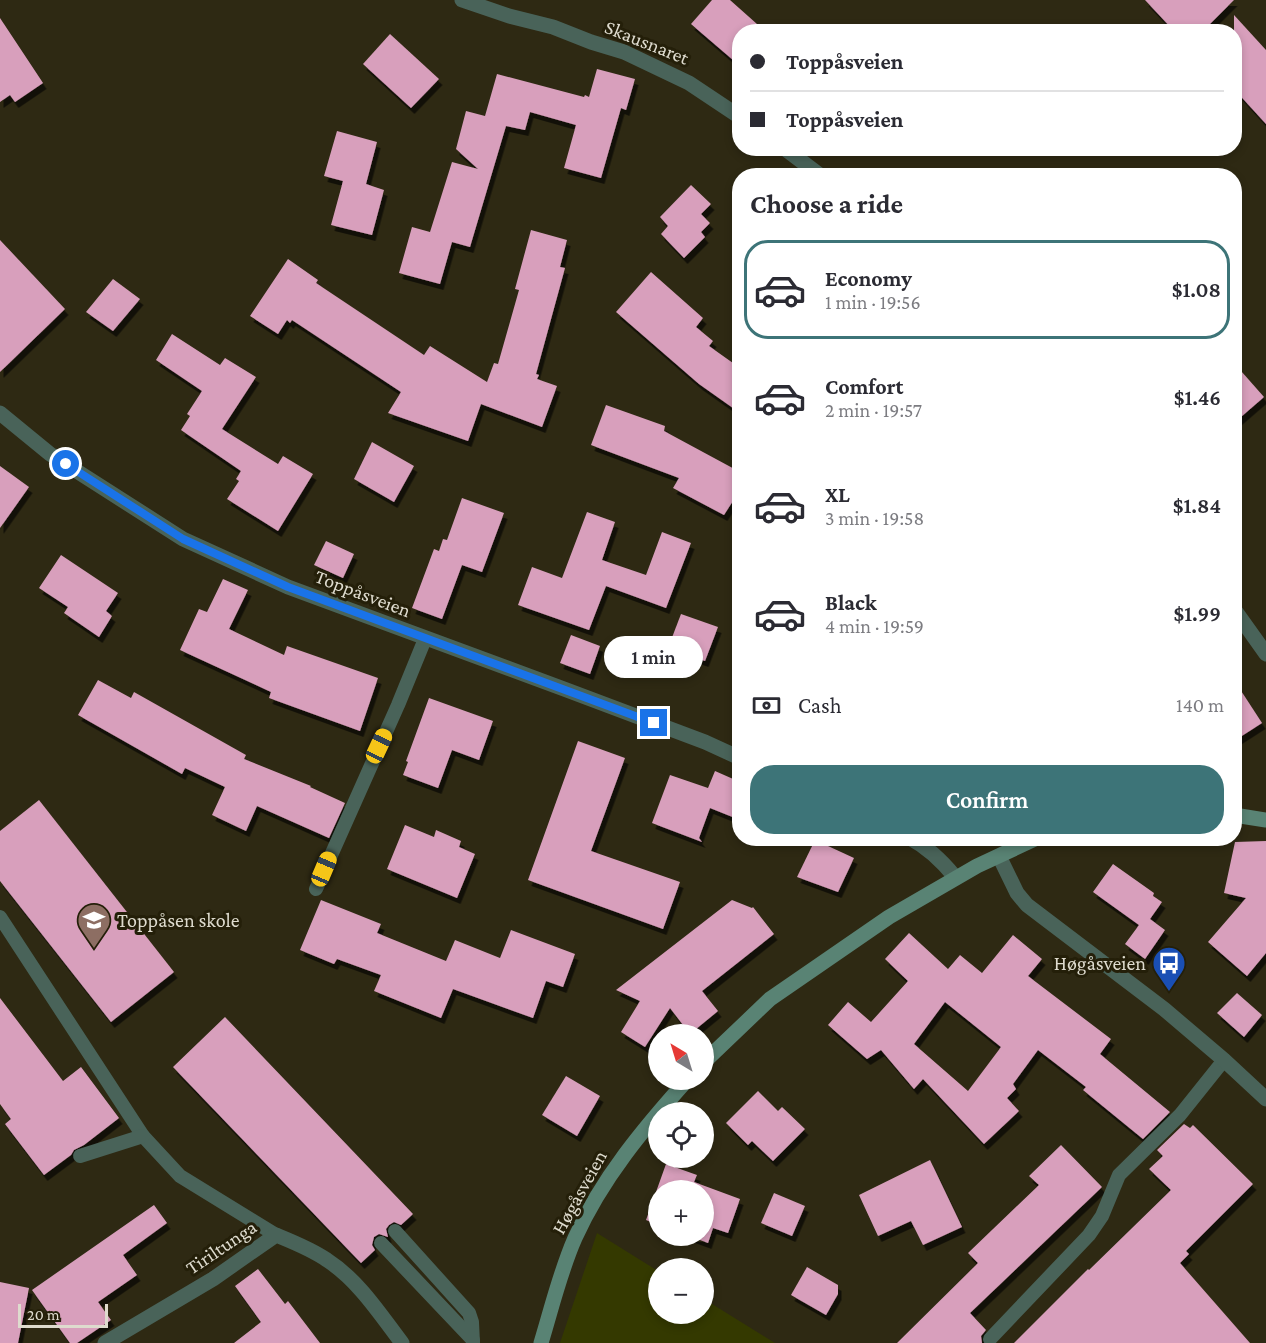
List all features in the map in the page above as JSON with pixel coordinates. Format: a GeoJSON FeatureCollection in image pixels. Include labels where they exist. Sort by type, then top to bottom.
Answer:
{"type":"FeatureCollection","features":[{"type":"Feature","properties":{"kind":"street","name":"Skausnaret"},"geometry":{"type":"LineString","coordinates":[[462,0],[508,16],[553,27],[624,52],[689,82],[732,112]]}},
{"type":"Feature","properties":{"kind":"street"},"geometry":{"type":"LineString","coordinates":[[795,156],[810,168]]}},
{"type":"Feature","properties":{"kind":"street","name":"Toppåsveien"},"geometry":{"type":"LineString","coordinates":[[0,413],[50,454],[183,539],[288,587],[705,742],[732,754]]}},
{"type":"Feature","properties":{"kind":"street"},"geometry":{"type":"LineString","coordinates":[[1242,620],[1266,654]]}},
{"type":"Feature","properties":{"kind":"street"},"geometry":{"type":"LineString","coordinates":[[1242,816],[1266,820]]}},
{"type":"Feature","properties":{"kind":"street"},"geometry":{"type":"LineString","coordinates":[[922,846],[939,858],[955,877]]}},
{"type":"Feature","properties":{"kind":"street"},"geometry":{"type":"LineString","coordinates":[[714,1052],[770,999],[889,917],[955,877],[1020,846]]}},
{"type":"Feature","properties":{"kind":"street"},"geometry":{"type":"LineString","coordinates":[[999,856],[1017,892],[1027,905],[1128,981],[1224,1060],[1266,1100]]}},
{"type":"Feature","properties":{"kind":"street","name":"Høgåsveien"},"geometry":{"type":"LineString","coordinates":[[541,1343],[552,1299],[564,1266],[598,1194],[645,1127],[678,1090]]}},
{"type":"Feature","properties":{"kind":"street","name":"Tiriltunga"},"geometry":{"type":"LineString","coordinates":[[105,1343],[213,1279],[276,1235],[315,1252],[344,1273],[377,1309],[402,1343]]}},
{"type":"Feature","properties":{"kind":"lane"},"geometry":{"type":"LineString","coordinates":[[316,889],[425,639]]}},
{"type":"Feature","properties":{"kind":"lane"},"geometry":{"type":"LineString","coordinates":[[0,917],[143,1136],[180,1176],[276,1235]]}},
{"type":"Feature","properties":{"kind":"lane"},"geometry":{"type":"LineString","coordinates":[[990,1339],[1089,1235],[1102,1216],[1119,1175],[1180,1115],[1224,1060]]}},
{"type":"Feature","properties":{"kind":"lane"},"geometry":{"type":"LineString","coordinates":[[80,1156],[143,1136]]}},
{"type":"Feature","properties":{"kind":"lane"},"geometry":{"type":"LineString","coordinates":[[395,1232],[469,1313],[473,1341]]}},
{"type":"Feature","properties":{"kind":"lane"},"geometry":{"type":"LineString","coordinates":[[381,1243],[473,1341]]}},
{"type":"Feature","properties":{"kind":"green space"},"geometry":{"type":"Polygon","coordinates":[[[597,1233],[648,1265],[648,1324],[714,1324],[714,1305],[775,1343],[560,1343],[597,1233]]]}},
{"type":"Feature","properties":{"kind":"building"},"geometry":{"type":"Polygon","coordinates":[[[712,0],[730,0],[757,24],[732,24],[732,59],[691,24],[712,0]]]}},
{"type":"Feature","properties":{"kind":"building"},"geometry":{"type":"Polygon","coordinates":[[[1145,0],[1234,0],[1210,24],[1168,24],[1145,0]]]}},
{"type":"Feature","properties":{"kind":"building"},"geometry":{"type":"Polygon","coordinates":[[[1234,15],[1266,50],[1266,124],[1242,98],[1242,24],[1234,24],[1234,15]]]}},
{"type":"Feature","properties":{"kind":"building"},"geometry":{"type":"Polygon","coordinates":[[[0,18],[43,83],[15,102],[10,95],[0,102],[0,18]]]}},
{"type":"Feature","properties":{"kind":"building"},"geometry":{"type":"Polygon","coordinates":[[[390,34],[439,79],[411,108],[363,64],[390,34]]]}},
{"type":"Feature","properties":{"kind":"building"},"geometry":{"type":"Polygon","coordinates":[[[597,69],[635,79],[626,110],[621,108],[601,178],[564,168],[576,125],[530,112],[525,130],[506,126],[470,247],[452,242],[440,284],[399,273],[412,227],[430,232],[452,162],[478,169],[456,149],[466,111],[485,116],[497,74],[589,97],[597,69]]]}},
{"type":"Feature","properties":{"kind":"building"},"geometry":{"type":"Polygon","coordinates":[[[337,131],[377,142],[366,184],[384,190],[372,235],[331,225],[343,181],[324,176],[337,131]]]}},
{"type":"Feature","properties":{"kind":"building"},"geometry":{"type":"Polygon","coordinates":[[[691,185],[711,204],[701,214],[710,223],[701,232],[705,237],[684,258],[661,234],[668,226],[660,217],[691,185]]]}},
{"type":"Feature","properties":{"kind":"building"},"geometry":{"type":"Polygon","coordinates":[[[531,230],[567,240],[560,267],[565,268],[536,374],[539,375],[537,379],[557,386],[542,427],[481,404],[468,441],[388,413],[401,392],[292,320],[290,323],[287,320],[278,334],[250,316],[288,259],[318,280],[316,283],[424,355],[430,346],[487,382],[494,363],[498,364],[519,290],[515,289],[531,230]]]}},
{"type":"Feature","properties":{"kind":"building"},"geometry":{"type":"Polygon","coordinates":[[[0,240],[65,309],[0,372],[0,240]]]}},
{"type":"Feature","properties":{"kind":"building"},"geometry":{"type":"Polygon","coordinates":[[[651,272],[703,318],[696,327],[713,341],[709,346],[732,362],[732,407],[699,384],[616,312],[651,272]]]}},
{"type":"Feature","properties":{"kind":"building"},"geometry":{"type":"Polygon","coordinates":[[[113,279],[140,299],[113,331],[86,312],[113,279]]]}},
{"type":"Feature","properties":{"kind":"building"},"geometry":{"type":"Polygon","coordinates":[[[172,334],[220,365],[225,358],[256,377],[222,429],[278,464],[283,456],[313,474],[278,531],[227,499],[239,481],[236,479],[241,471],[181,430],[190,416],[187,414],[202,391],[156,360],[172,334]]]}},
{"type":"Feature","properties":{"kind":"building"},"geometry":{"type":"Polygon","coordinates":[[[1242,372],[1264,397],[1242,416],[1242,372]]]}},
{"type":"Feature","properties":{"kind":"building"},"geometry":{"type":"Polygon","coordinates":[[[606,405],[665,426],[664,431],[732,468],[732,502],[724,515],[673,488],[679,478],[591,445],[606,405]]]}},
{"type":"Feature","properties":{"kind":"building"},"geometry":{"type":"Polygon","coordinates":[[[372,442],[414,466],[394,502],[354,479],[372,442]]]}},
{"type":"Feature","properties":{"kind":"building"},"geometry":{"type":"Polygon","coordinates":[[[0,466],[29,487],[0,528],[0,466]]]}},
{"type":"Feature","properties":{"kind":"building"},"geometry":{"type":"Polygon","coordinates":[[[462,498],[504,513],[482,572],[462,565],[442,619],[412,608],[434,549],[439,551],[443,539],[447,540],[462,498]]]}},
{"type":"Feature","properties":{"kind":"building"},"geometry":{"type":"Polygon","coordinates":[[[587,512],[615,522],[602,560],[646,575],[662,532],[691,543],[666,608],[606,586],[589,630],[518,605],[532,567],[562,578],[587,512]]]}},
{"type":"Feature","properties":{"kind":"building"},"geometry":{"type":"Polygon","coordinates":[[[326,541],[354,554],[343,578],[314,565],[326,541]]]}},
{"type":"Feature","properties":{"kind":"building"},"geometry":{"type":"Polygon","coordinates":[[[61,555],[118,593],[106,611],[112,616],[99,637],[64,613],[68,607],[39,588],[61,555]]]}},
{"type":"Feature","properties":{"kind":"building"},"geometry":{"type":"Polygon","coordinates":[[[223,579],[248,590],[229,629],[284,655],[287,646],[378,678],[360,731],[269,698],[271,692],[180,650],[199,609],[207,612],[223,579]]]}},
{"type":"Feature","properties":{"kind":"building"},"geometry":{"type":"Polygon","coordinates":[[[681,614],[718,627],[705,661],[668,648],[681,614]]]}},
{"type":"Feature","properties":{"kind":"building"},"geometry":{"type":"Polygon","coordinates":[[[571,635],[600,646],[590,674],[560,663],[571,635]]]}},
{"type":"Feature","properties":{"kind":"building"},"geometry":{"type":"Polygon","coordinates":[[[98,680],[131,698],[134,692],[246,755],[244,759],[311,786],[345,803],[329,838],[257,806],[246,831],[212,815],[225,787],[185,768],[182,774],[78,715],[98,680]]]}},
{"type":"Feature","properties":{"kind":"building"},"geometry":{"type":"Polygon","coordinates":[[[1242,692],[1262,723],[1242,736],[1242,692]]]}},
{"type":"Feature","properties":{"kind":"building"},"geometry":{"type":"Polygon","coordinates":[[[429,698],[493,721],[479,760],[452,750],[438,788],[403,775],[429,698]]]}},
{"type":"Feature","properties":{"kind":"building"},"geometry":{"type":"Polygon","coordinates":[[[578,741],[625,758],[591,851],[680,882],[663,929],[528,880],[578,741]]]}},
{"type":"Feature","properties":{"kind":"building"},"geometry":{"type":"Polygon","coordinates":[[[715,771],[732,778],[732,817],[710,808],[699,838],[702,842],[652,823],[670,775],[708,788],[715,771]]]}},
{"type":"Feature","properties":{"kind":"building"},"geometry":{"type":"Polygon","coordinates":[[[39,800],[174,972],[111,1022],[0,881],[0,831],[39,800]]]}},
{"type":"Feature","properties":{"kind":"building"},"geometry":{"type":"Polygon","coordinates":[[[405,825],[434,837],[436,830],[461,841],[459,847],[475,854],[457,898],[387,869],[405,825]]]}},
{"type":"Feature","properties":{"kind":"building"},"geometry":{"type":"Polygon","coordinates":[[[1266,841],[1266,953],[1247,976],[1208,942],[1246,898],[1224,893],[1234,846],[1242,846],[1242,842],[1266,841]]]}},
{"type":"Feature","properties":{"kind":"building"},"geometry":{"type":"Polygon","coordinates":[[[812,846],[828,846],[854,858],[838,892],[797,877],[812,846]]]}},
{"type":"Feature","properties":{"kind":"building"},"geometry":{"type":"Polygon","coordinates":[[[1113,864],[1154,893],[1153,896],[1162,902],[1150,919],[1165,930],[1145,959],[1125,944],[1139,925],[1093,892],[1113,864]]]}},
{"type":"Feature","properties":{"kind":"building"},"geometry":{"type":"Polygon","coordinates":[[[321,900],[381,924],[377,933],[446,961],[455,940],[500,958],[511,930],[575,954],[563,987],[546,981],[533,1018],[453,989],[441,1018],[374,991],[381,975],[337,959],[334,964],[300,950],[321,900]]]}},
{"type":"Feature","properties":{"kind":"building"},"geometry":{"type":"Polygon","coordinates":[[[732,900],[753,907],[774,934],[702,991],[718,1011],[702,1024],[682,1024],[670,1008],[660,1024],[648,1024],[648,1042],[645,1047],[621,1032],[640,1001],[616,990],[732,900]]]}},
{"type":"Feature","properties":{"kind":"building"},"geometry":{"type":"Polygon","coordinates":[[[909,933],[948,969],[960,955],[982,973],[1013,935],[1042,959],[1028,976],[1111,1039],[1100,1054],[1170,1112],[1143,1139],[1083,1090],[1086,1087],[1038,1050],[1013,1084],[1016,1089],[1007,1098],[1019,1111],[984,1144],[923,1079],[914,1089],[881,1050],[867,1059],[828,1025],[848,1002],[871,1022],[908,981],[885,959],[909,933]],[[945,1002],[914,1044],[968,1091],[1001,1047],[945,1002]]]}},
{"type":"Feature","properties":{"kind":"building"},"geometry":{"type":"Polygon","coordinates":[[[1237,993],[1262,1015],[1244,1037],[1217,1013],[1237,993]]]}},
{"type":"Feature","properties":{"kind":"building"},"geometry":{"type":"Polygon","coordinates":[[[0,998],[63,1081],[81,1067],[119,1118],[44,1175],[5,1124],[11,1119],[0,1104],[0,998]]]}},
{"type":"Feature","properties":{"kind":"building"},"geometry":{"type":"Polygon","coordinates":[[[225,1017],[413,1214],[401,1225],[394,1222],[389,1225],[386,1229],[388,1237],[379,1234],[374,1237],[372,1245],[375,1250],[361,1263],[173,1067],[225,1017]]]}},
{"type":"Feature","properties":{"kind":"building"},"geometry":{"type":"Polygon","coordinates":[[[566,1076],[600,1096],[577,1136],[542,1115],[566,1076]]]}},
{"type":"Feature","properties":{"kind":"building"},"geometry":{"type":"Polygon","coordinates":[[[758,1091],[778,1111],[782,1107],[805,1129],[773,1161],[752,1141],[748,1145],[726,1123],[758,1091]]]}},
{"type":"Feature","properties":{"kind":"building"},"geometry":{"type":"Polygon","coordinates":[[[1184,1124],[1190,1128],[1193,1125],[1253,1184],[1186,1251],[1189,1254],[1180,1263],[1250,1343],[1014,1343],[1171,1190],[1149,1169],[1163,1156],[1157,1150],[1184,1124]]]}},
{"type":"Feature","properties":{"kind":"building"},"geometry":{"type":"Polygon","coordinates":[[[1061,1145],[1102,1187],[970,1313],[986,1330],[981,1336],[982,1343],[897,1343],[978,1263],[968,1253],[1039,1185],[1029,1176],[1061,1145]]]}},
{"type":"Feature","properties":{"kind":"building"},"geometry":{"type":"Polygon","coordinates":[[[930,1160],[962,1227],[923,1245],[911,1221],[878,1236],[859,1195],[930,1160]]]}},
{"type":"Feature","properties":{"kind":"building"},"geometry":{"type":"Polygon","coordinates":[[[665,1168],[677,1168],[697,1175],[695,1180],[660,1180],[665,1168]]]}},
{"type":"Feature","properties":{"kind":"building"},"geometry":{"type":"Polygon","coordinates":[[[714,1189],[740,1199],[728,1233],[714,1228],[714,1189]]]}},
{"type":"Feature","properties":{"kind":"building"},"geometry":{"type":"Polygon","coordinates":[[[774,1193],[805,1206],[792,1236],[761,1223],[774,1193]]]}},
{"type":"Feature","properties":{"kind":"building"},"geometry":{"type":"Polygon","coordinates":[[[154,1205],[167,1223],[123,1255],[137,1275],[98,1302],[111,1320],[77,1343],[70,1343],[32,1290],[154,1205]]]}},
{"type":"Feature","properties":{"kind":"building"},"geometry":{"type":"Polygon","coordinates":[[[807,1267],[838,1285],[838,1294],[826,1315],[791,1295],[807,1267]]]}},
{"type":"Feature","properties":{"kind":"building"},"geometry":{"type":"Polygon","coordinates":[[[258,1269],[285,1304],[288,1301],[320,1343],[234,1343],[261,1322],[235,1286],[258,1269]]]}},
{"type":"Feature","properties":{"kind":"building"},"geometry":{"type":"Polygon","coordinates":[[[0,1282],[29,1288],[18,1343],[0,1343],[0,1282]]]}},
{"type":"Feature","properties":{"kind":"place","name":"Toppåsen skole"},"geometry":{"type":"Point","coordinates":[94,949]}},
{"type":"Feature","properties":{"kind":"place","name":"Høgåsveien"},"geometry":{"type":"Point","coordinates":[1169,992]}},
{"type":"Feature","properties":{"kind":"route"},"geometry":{"type":"LineString","coordinates":[[66,464],[183,539],[288,587],[654,723]]}}]}
